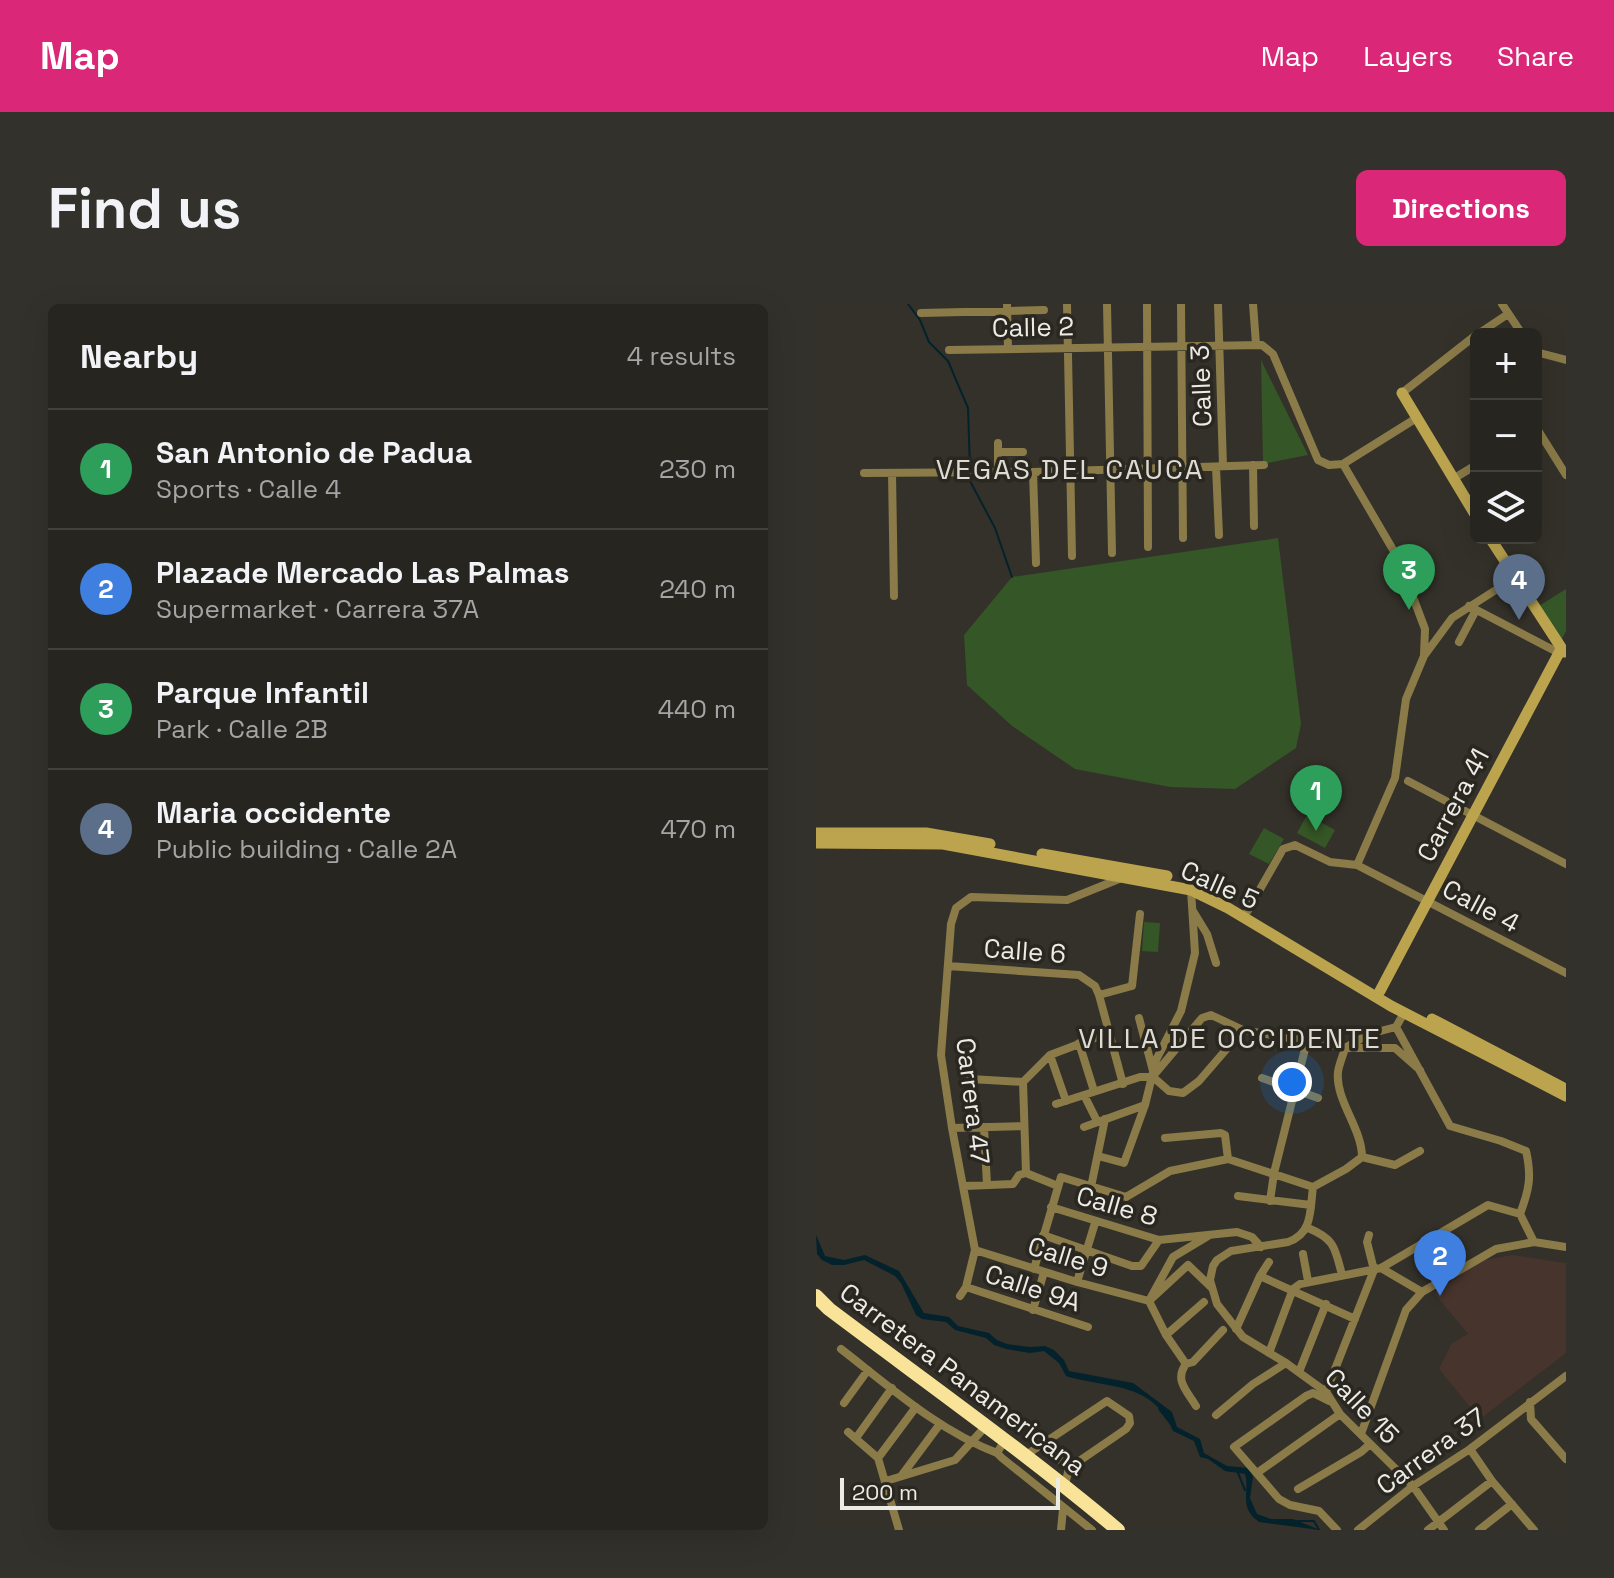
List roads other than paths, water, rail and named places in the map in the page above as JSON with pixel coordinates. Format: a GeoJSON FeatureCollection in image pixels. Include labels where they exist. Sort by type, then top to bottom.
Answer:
{"type":"FeatureCollection","features":[{"type":"Feature","properties":{"kind":"highway","name":"Carretera Panamericana"},"geometry":{"type":"LineString","coordinates":[[816,1296],[829,1309],[1065,1485],[1118,1530]]}},
{"type":"Feature","properties":{"kind":"main road"},"geometry":{"type":"LineString","coordinates":[[1402,393],[1470,506]]}},
{"type":"Feature","properties":{"kind":"main road"},"geometry":{"type":"LineString","coordinates":[[1494,544],[1563,650]]}},
{"type":"Feature","properties":{"kind":"main road","name":"Carrera 41"},"geometry":{"type":"LineString","coordinates":[[1380,991],[1563,650]]}},
{"type":"Feature","properties":{"kind":"main road","name":"Calle 5"},"geometry":{"type":"LineString","coordinates":[[816,833],[926,833],[1172,878],[1203,887],[1380,991],[1566,1089]]}},
{"type":"Feature","properties":{"kind":"main road","name":"Calle 5"},"geometry":{"type":"LineString","coordinates":[[816,843],[943,844],[1191,890],[1228,908],[1404,1013],[1566,1096]]}},
{"type":"Feature","properties":{"kind":"street"},"geometry":{"type":"LineString","coordinates":[[1067,304],[1072,556]]}},
{"type":"Feature","properties":{"kind":"street"},"geometry":{"type":"LineString","coordinates":[[1107,304],[1112,553]]}},
{"type":"Feature","properties":{"kind":"street"},"geometry":{"type":"LineString","coordinates":[[1147,304],[1148,547]]}},
{"type":"Feature","properties":{"kind":"street"},"geometry":{"type":"LineString","coordinates":[[1181,304],[1183,538]]}},
{"type":"Feature","properties":{"kind":"street","name":"Calle 3"},"geometry":{"type":"LineString","coordinates":[[1218,304],[1220,467]]}},
{"type":"Feature","properties":{"kind":"street"},"geometry":{"type":"LineString","coordinates":[[1253,304],[1259,344],[1273,354],[1318,460],[1329,465],[1343,464],[1415,419]]}},
{"type":"Feature","properties":{"kind":"street"},"geometry":{"type":"LineString","coordinates":[[1502,304],[1518,328]]}},
{"type":"Feature","properties":{"kind":"street"},"geometry":{"type":"LineString","coordinates":[[921,313],[1007,308],[1044,310]]}},
{"type":"Feature","properties":{"kind":"street"},"geometry":{"type":"LineString","coordinates":[[1007,308],[1008,349]]}},
{"type":"Feature","properties":{"kind":"street"},"geometry":{"type":"LineString","coordinates":[[1487,328],[1508,314]]}},
{"type":"Feature","properties":{"kind":"street"},"geometry":{"type":"LineString","coordinates":[[1402,393],[1470,340]]}},
{"type":"Feature","properties":{"kind":"street","name":"Calle 2"},"geometry":{"type":"LineString","coordinates":[[949,350],[1259,344]]}},
{"type":"Feature","properties":{"kind":"street"},"geometry":{"type":"LineString","coordinates":[[1542,354],[1566,360]]}},
{"type":"Feature","properties":{"kind":"street"},"geometry":{"type":"LineString","coordinates":[[1542,437],[1566,475]]}},
{"type":"Feature","properties":{"kind":"street"},"geometry":{"type":"LineString","coordinates":[[998,472],[998,447],[1023,452]]}},
{"type":"Feature","properties":{"kind":"street"},"geometry":{"type":"LineString","coordinates":[[1343,464],[1399,560],[1425,629],[1424,656]]}},
{"type":"Feature","properties":{"kind":"street"},"geometry":{"type":"LineString","coordinates":[[1253,465],[1254,526]]}},
{"type":"Feature","properties":{"kind":"street"},"geometry":{"type":"LineString","coordinates":[[864,473],[1071,472],[1264,465]]}},
{"type":"Feature","properties":{"kind":"street"},"geometry":{"type":"LineString","coordinates":[[1219,535],[1220,467]]}},
{"type":"Feature","properties":{"kind":"street"},"geometry":{"type":"LineString","coordinates":[[1453,479],[1470,469]]}},
{"type":"Feature","properties":{"kind":"street"},"geometry":{"type":"LineString","coordinates":[[1033,472],[1036,563]]}},
{"type":"Feature","properties":{"kind":"street"},"geometry":{"type":"LineString","coordinates":[[892,473],[894,596]]}},
{"type":"Feature","properties":{"kind":"street"},"geometry":{"type":"LineString","coordinates":[[1357,865],[1395,778],[1406,699],[1424,656],[1452,618],[1516,577]]}},
{"type":"Feature","properties":{"kind":"street"},"geometry":{"type":"LineString","coordinates":[[1459,642],[1472,608]]}},
{"type":"Feature","properties":{"kind":"street"},"geometry":{"type":"LineString","coordinates":[[1472,608],[1563,650]]}},
{"type":"Feature","properties":{"kind":"street"},"geometry":{"type":"LineString","coordinates":[[1425,629],[1440,633]]}},
{"type":"Feature","properties":{"kind":"street"},"geometry":{"type":"LineString","coordinates":[[1408,781],[1566,864]]}},
{"type":"Feature","properties":{"kind":"street","name":"Calle 4"},"geometry":{"type":"LineString","coordinates":[[1247,912],[1283,849],[1295,845],[1330,862],[1357,865],[1566,973]]}},
{"type":"Feature","properties":{"kind":"street","name":"Carrera 47"},"geometry":{"type":"LineString","coordinates":[[960,1296],[966,1287],[975,1250],[941,1055],[951,924],[956,908],[971,897],[1067,900],[1125,877]]}},
{"type":"Feature","properties":{"kind":"street"},"geometry":{"type":"LineString","coordinates":[[1098,1156],[1124,1163],[1145,1105],[1156,1060],[1181,1011],[1195,953],[1191,890]]}},
{"type":"Feature","properties":{"kind":"street"},"geometry":{"type":"LineString","coordinates":[[1192,910],[1207,934],[1216,963]]}},
{"type":"Feature","properties":{"kind":"street"},"geometry":{"type":"LineString","coordinates":[[1123,1084],[1097,990],[1132,986],[1140,914]]}},
{"type":"Feature","properties":{"kind":"street","name":"Calle 6"},"geometry":{"type":"LineString","coordinates":[[948,966],[1079,975],[1097,990]]}},
{"type":"Feature","properties":{"kind":"street"},"geometry":{"type":"LineString","coordinates":[[1362,1157],[1362,1142],[1339,1086],[1338,1073],[1345,1048],[1369,1034],[1396,1027],[1404,1013]]}},
{"type":"Feature","properties":{"kind":"street"},"geometry":{"type":"LineString","coordinates":[[1050,1055],[1061,1103],[1153,1075],[1202,1018],[1211,1015],[1243,1030],[1345,1048],[1395,1048],[1420,1070]]}},
{"type":"Feature","properties":{"kind":"street"},"geometry":{"type":"LineString","coordinates":[[1139,1018],[1153,1075],[1169,1091],[1183,1093],[1199,1081],[1243,1030]]}},
{"type":"Feature","properties":{"kind":"street"},"geometry":{"type":"LineString","coordinates":[[1396,1027],[1450,1126],[1526,1151],[1531,1172],[1520,1214],[1534,1242]]}},
{"type":"Feature","properties":{"kind":"street"},"geometry":{"type":"LineString","coordinates":[[1026,1173],[1023,1082],[1050,1055],[1108,1033]]}},
{"type":"Feature","properties":{"kind":"street"},"geometry":{"type":"LineString","coordinates":[[1270,1201],[1274,1173],[1307,1041]]}},
{"type":"Feature","properties":{"kind":"street"},"geometry":{"type":"LineString","coordinates":[[1079,1043],[1094,1091]]}},
{"type":"Feature","properties":{"kind":"street"},"geometry":{"type":"LineString","coordinates":[[1262,1078],[1318,1098]]}},
{"type":"Feature","properties":{"kind":"street"},"geometry":{"type":"LineString","coordinates":[[970,1079],[1023,1082]]}},
{"type":"Feature","properties":{"kind":"street"},"geometry":{"type":"LineString","coordinates":[[1084,1095],[1101,1120],[1091,1187]]}},
{"type":"Feature","properties":{"kind":"street"},"geometry":{"type":"LineString","coordinates":[[1084,1127],[1145,1105]]}},
{"type":"Feature","properties":{"kind":"street"},"geometry":{"type":"LineString","coordinates":[[952,1128],[1024,1126]]}},
{"type":"Feature","properties":{"kind":"street"},"geometry":{"type":"LineString","coordinates":[[984,1127],[987,1185]]}},
{"type":"Feature","properties":{"kind":"street"},"geometry":{"type":"LineString","coordinates":[[1165,1138],[1216,1132],[1225,1135],[1228,1159]]}},
{"type":"Feature","properties":{"kind":"street"},"geometry":{"type":"LineString","coordinates":[[1362,1157],[1395,1165],[1420,1151]]}},
{"type":"Feature","properties":{"kind":"street"},"geometry":{"type":"LineString","coordinates":[[965,1186],[1013,1184],[1019,1175],[1026,1173],[1126,1197],[1170,1171],[1228,1159],[1313,1187],[1362,1157]]}},
{"type":"Feature","properties":{"kind":"street"},"geometry":{"type":"LineString","coordinates":[[1034,1269],[1059,1182]]}},
{"type":"Feature","properties":{"kind":"street"},"geometry":{"type":"LineString","coordinates":[[1261,1247],[1296,1240],[1308,1228],[1313,1187]]}},
{"type":"Feature","properties":{"kind":"street"},"geometry":{"type":"LineString","coordinates":[[1238,1196],[1311,1205]]}},
{"type":"Feature","properties":{"kind":"street"},"geometry":{"type":"LineString","coordinates":[[1269,1353],[1293,1289],[1308,1281],[1377,1269],[1488,1205],[1520,1214]]}},
{"type":"Feature","properties":{"kind":"street","name":"Calle 8"},"geometry":{"type":"LineString","coordinates":[[1051,1207],[1095,1223],[1159,1240],[1237,1232],[1252,1237],[1261,1247]]}},
{"type":"Feature","properties":{"kind":"street"},"geometry":{"type":"LineString","coordinates":[[1077,1282],[1095,1223]]}},
{"type":"Feature","properties":{"kind":"street"},"geometry":{"type":"LineString","coordinates":[[1308,1228],[1326,1236],[1335,1248],[1342,1275]]}},
{"type":"Feature","properties":{"kind":"street"},"geometry":{"type":"LineString","coordinates":[[1186,1364],[1166,1335],[1149,1301],[1173,1257],[1213,1234]]}},
{"type":"Feature","properties":{"kind":"street"},"geometry":{"type":"LineString","coordinates":[[1043,1235],[1132,1266],[1141,1266],[1159,1240]]}},
{"type":"Feature","properties":{"kind":"street"},"geometry":{"type":"LineString","coordinates":[[1337,1530],[1319,1511],[1290,1505],[1279,1499],[1234,1447],[1306,1396],[1313,1393],[1328,1397],[1355,1319],[1377,1269],[1367,1242],[1369,1235]]}},
{"type":"Feature","properties":{"kind":"street"},"geometry":{"type":"LineString","coordinates":[[1361,1434],[1406,1310],[1422,1292],[1496,1249],[1534,1242],[1566,1247]]}},
{"type":"Feature","properties":{"kind":"street","name":"Calle 15"},"geometry":{"type":"LineString","coordinates":[[1261,1247],[1224,1255],[1213,1266],[1211,1287],[1217,1304],[1251,1343],[1299,1372],[1328,1397],[1340,1414],[1413,1486],[1441,1526]]}},
{"type":"Feature","properties":{"kind":"street","name":"Calle 9"},"geometry":{"type":"LineString","coordinates":[[975,1250],[1149,1301]]}},
{"type":"Feature","properties":{"kind":"street"},"geometry":{"type":"LineString","coordinates":[[1303,1254],[1308,1281]]}},
{"type":"Feature","properties":{"kind":"street"},"geometry":{"type":"LineString","coordinates":[[1401,1278],[1402,1257]]}},
{"type":"Feature","properties":{"kind":"street"},"geometry":{"type":"LineString","coordinates":[[1236,1329],[1269,1262],[1275,1282]]}},
{"type":"Feature","properties":{"kind":"street","name":"Calle 15"},"geometry":{"type":"LineString","coordinates":[[1149,1301],[1184,1267],[1190,1265],[1211,1287]]}},
{"type":"Feature","properties":{"kind":"street"},"geometry":{"type":"LineString","coordinates":[[1377,1269],[1401,1278],[1422,1292]]}},
{"type":"Feature","properties":{"kind":"street"},"geometry":{"type":"LineString","coordinates":[[1033,1310],[1044,1272]]}},
{"type":"Feature","properties":{"kind":"street"},"geometry":{"type":"LineString","coordinates":[[1260,1276],[1355,1319]]}},
{"type":"Feature","properties":{"kind":"street","name":"Calle 9A"},"geometry":{"type":"LineString","coordinates":[[966,1287],[1088,1327]]}},
{"type":"Feature","properties":{"kind":"street"},"geometry":{"type":"LineString","coordinates":[[1166,1335],[1204,1302]]}},
{"type":"Feature","properties":{"kind":"street"},"geometry":{"type":"LineString","coordinates":[[1299,1372],[1326,1304]]}},
{"type":"Feature","properties":{"kind":"street"},"geometry":{"type":"LineString","coordinates":[[1196,1406],[1180,1381],[1181,1372],[1223,1330]]}},
{"type":"Feature","properties":{"kind":"street"},"geometry":{"type":"LineString","coordinates":[[841,1349],[940,1424],[972,1444],[997,1453],[1091,1530]]}},
{"type":"Feature","properties":{"kind":"street"},"geometry":{"type":"LineString","coordinates":[[1216,1415],[1253,1384],[1286,1363]]}},
{"type":"Feature","properties":{"kind":"street"},"geometry":{"type":"LineString","coordinates":[[844,1403],[868,1370]]}},
{"type":"Feature","properties":{"kind":"street","name":"Carrera 37"},"geometry":{"type":"LineString","coordinates":[[1358,1530],[1413,1486],[1470,1449],[1566,1376]]}},
{"type":"Feature","properties":{"kind":"street"},"geometry":{"type":"LineString","coordinates":[[892,1388],[852,1435],[878,1458],[899,1530]]}},
{"type":"Feature","properties":{"kind":"street"},"geometry":{"type":"LineString","coordinates":[[1026,1455],[1107,1401],[1129,1416],[1130,1423],[1126,1429],[1069,1468],[1065,1485]]}},
{"type":"Feature","properties":{"kind":"street"},"geometry":{"type":"LineString","coordinates":[[1530,1402],[1531,1419],[1566,1459]]}},
{"type":"Feature","properties":{"kind":"street"},"geometry":{"type":"LineString","coordinates":[[878,1458],[916,1407]]}},
{"type":"Feature","properties":{"kind":"street"},"geometry":{"type":"LineString","coordinates":[[1257,1473],[1340,1414]]}},
{"type":"Feature","properties":{"kind":"street"},"geometry":{"type":"LineString","coordinates":[[902,1476],[940,1424]]}},
{"type":"Feature","properties":{"kind":"street"},"geometry":{"type":"LineString","coordinates":[[886,1481],[955,1460],[986,1426]]}},
{"type":"Feature","properties":{"kind":"street"},"geometry":{"type":"LineString","coordinates":[[997,1453],[1005,1440]]}},
{"type":"Feature","properties":{"kind":"street"},"geometry":{"type":"LineString","coordinates":[[1043,1444],[1069,1468]]}},
{"type":"Feature","properties":{"kind":"street"},"geometry":{"type":"LineString","coordinates":[[1298,1489],[1370,1444]]}},
{"type":"Feature","properties":{"kind":"street"},"geometry":{"type":"LineString","coordinates":[[1470,1449],[1492,1481],[1534,1530]]}},
{"type":"Feature","properties":{"kind":"street"},"geometry":{"type":"LineString","coordinates":[[1428,1530],[1441,1526],[1492,1481]]}},
{"type":"Feature","properties":{"kind":"street"},"geometry":{"type":"LineString","coordinates":[[1479,1530],[1512,1504]]}},
{"type":"Feature","properties":{"kind":"street"},"geometry":{"type":"LineString","coordinates":[[1061,1530],[1063,1509]]}},
{"type":"Feature","properties":{"kind":"water"},"geometry":{"type":"Polygon","coordinates":[[[816,1235],[825,1256],[844,1260],[865,1255],[899,1271],[924,1313],[949,1317],[958,1326],[989,1333],[1007,1344],[1045,1346],[1064,1360],[1069,1371],[1133,1383],[1172,1412],[1177,1427],[1200,1439],[1204,1453],[1227,1466],[1249,1468],[1253,1477],[1250,1498],[1257,1514],[1271,1519],[1293,1519],[1320,1530],[1259,1522],[1247,1505],[1245,1474],[1225,1471],[1200,1457],[1194,1441],[1173,1431],[1154,1403],[1141,1395],[1066,1376],[1059,1363],[1044,1351],[1030,1353],[1006,1349],[986,1338],[955,1330],[946,1322],[922,1319],[916,1315],[895,1276],[864,1260],[832,1265],[822,1260],[817,1254],[816,1235]]]}},
{"type":"Feature","properties":{"kind":"waterway"},"geometry":{"type":"LineString","coordinates":[[908,304],[920,320],[929,342],[948,361],[968,408],[970,469]]}},
{"type":"Feature","properties":{"kind":"waterway"},"geometry":{"type":"LineString","coordinates":[[970,475],[970,481],[995,528],[1012,577]]}},
{"type":"Feature","properties":{"kind":"waterway"},"geometry":{"type":"LineString","coordinates":[[1159,1409],[1170,1423]]}},
{"type":"Feature","properties":{"kind":"waterway"},"geometry":{"type":"LineString","coordinates":[[1238,1473],[1245,1490]]}},
{"type":"Feature","properties":{"kind":"waterway"},"geometry":{"type":"LineString","coordinates":[[1297,1521],[1314,1521],[1319,1530]]}},
{"type":"Feature","properties":{"kind":"place","name":"Parque Infantil"},"geometry":{"type":"Point","coordinates":[1409,610]}},
{"type":"Feature","properties":{"kind":"place","name":"Maria occidente"},"geometry":{"type":"Point","coordinates":[1519,620]}},
{"type":"Feature","properties":{"kind":"place","name":"San Antonio de Padua"},"geometry":{"type":"Point","coordinates":[1316,831]}},
{"type":"Feature","properties":{"kind":"place","name":"Plazade Mercado Las Palmas"},"geometry":{"type":"Point","coordinates":[1440,1296]}},
{"type":"Feature","properties":{"kind":"district","name":"VEGAS DEL CAUCA"},"geometry":{"type":"Point","coordinates":[1070,469]}},
{"type":"Feature","properties":{"kind":"district","name":"VILLA DE OCCIDENTE"},"geometry":{"type":"Point","coordinates":[1230,1038]}}]}
